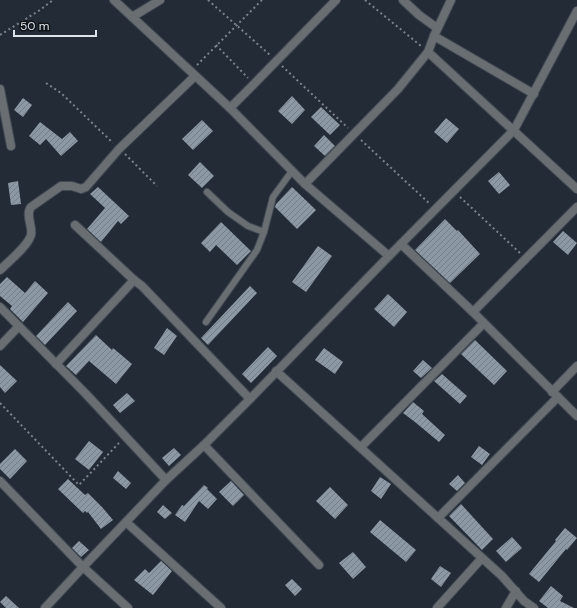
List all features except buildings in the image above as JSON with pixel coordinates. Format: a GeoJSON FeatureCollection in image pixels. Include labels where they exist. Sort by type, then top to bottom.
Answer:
{"type":"FeatureCollection","features":[{"type":"Feature","properties":{"kind":"street"},"geometry":{"type":"LineString","coordinates":[[114,0],[230,108],[305,184],[388,256]]}},
{"type":"Feature","properties":{"kind":"street"},"geometry":{"type":"LineString","coordinates":[[132,17],[160,0]]}},
{"type":"Feature","properties":{"kind":"street"},"geometry":{"type":"LineString","coordinates":[[230,108],[336,0]]}},
{"type":"Feature","properties":{"kind":"street"},"geometry":{"type":"LineString","coordinates":[[403,0],[437,28]]}},
{"type":"Feature","properties":{"kind":"street"},"geometry":{"type":"LineString","coordinates":[[305,184],[398,89],[428,52],[437,28],[451,0]]}},
{"type":"Feature","properties":{"kind":"street"},"geometry":{"type":"LineString","coordinates":[[45,608],[83,566],[166,480],[250,399],[388,256],[514,130],[577,11]]}},
{"type":"Feature","properties":{"kind":"street"},"geometry":{"type":"LineString","coordinates":[[434,36],[534,94]]}},
{"type":"Feature","properties":{"kind":"street"},"geometry":{"type":"LineString","coordinates":[[428,52],[577,189]]}},
{"type":"Feature","properties":{"kind":"street"},"geometry":{"type":"LineString","coordinates":[[0,270],[26,243],[30,236],[31,231],[28,213],[31,208],[61,186],[72,186],[81,189],[86,187],[119,148],[193,74]]}},
{"type":"Feature","properties":{"kind":"street"},"geometry":{"type":"LineString","coordinates":[[0,89],[11,146]]}},
{"type":"Feature","properties":{"kind":"street"},"geometry":{"type":"LineString","coordinates":[[473,312],[577,207]]}},
{"type":"Feature","properties":{"kind":"street"},"geometry":{"type":"LineString","coordinates":[[75,225],[142,286],[250,399]]}},
{"type":"Feature","properties":{"kind":"street"},"geometry":{"type":"LineString","coordinates":[[400,244],[473,312],[483,324],[577,416]]}},
{"type":"Feature","properties":{"kind":"street"},"geometry":{"type":"LineString","coordinates":[[56,364],[134,280]]}},
{"type":"Feature","properties":{"kind":"street"},"geometry":{"type":"LineString","coordinates":[[0,307],[166,480]]}},
{"type":"Feature","properties":{"kind":"street"},"geometry":{"type":"LineString","coordinates":[[361,447],[483,324]]}},
{"type":"Feature","properties":{"kind":"street"},"geometry":{"type":"LineString","coordinates":[[0,346],[19,326]]}},
{"type":"Feature","properties":{"kind":"street"},"geometry":{"type":"LineString","coordinates":[[438,518],[555,394],[577,366]]}},
{"type":"Feature","properties":{"kind":"street"},"geometry":{"type":"LineString","coordinates":[[276,372],[361,447],[502,576],[516,590],[524,601],[534,608]]}},
{"type":"Feature","properties":{"kind":"street"},"geometry":{"type":"LineString","coordinates":[[204,445],[319,565]]}},
{"type":"Feature","properties":{"kind":"street"},"geometry":{"type":"LineString","coordinates":[[2,485],[83,566],[128,608]]}},
{"type":"Feature","properties":{"kind":"street"},"geometry":{"type":"LineString","coordinates":[[126,522],[221,608]]}},
{"type":"Feature","properties":{"kind":"street"},"geometry":{"type":"LineString","coordinates":[[437,608],[482,558]]}},
{"type":"Feature","properties":{"kind":"street"},"geometry":{"type":"LineString","coordinates":[[506,608],[516,590]]}},
{"type":"Feature","properties":{"kind":"lane"},"geometry":{"type":"LineString","coordinates":[[206,322],[257,250],[264,232],[273,197],[292,171]]}},
{"type":"Feature","properties":{"kind":"lane"},"geometry":{"type":"LineString","coordinates":[[207,192],[228,212],[248,226],[264,232]]}},
{"type":"Feature","properties":{"kind":"path"},"geometry":{"type":"LineString","coordinates":[[0,35],[53,0]]}},
{"type":"Feature","properties":{"kind":"path"},"geometry":{"type":"LineString","coordinates":[[208,0],[435,209]]}},
{"type":"Feature","properties":{"kind":"path"},"geometry":{"type":"LineString","coordinates":[[193,74],[216,45],[262,0]]}},
{"type":"Feature","properties":{"kind":"path"},"geometry":{"type":"LineString","coordinates":[[365,0],[428,52]]}},
{"type":"Feature","properties":{"kind":"path"},"geometry":{"type":"LineString","coordinates":[[216,45],[254,84]]}},
{"type":"Feature","properties":{"kind":"path"},"geometry":{"type":"LineString","coordinates":[[46,83],[61,93],[157,186]]}},
{"type":"Feature","properties":{"kind":"path"},"geometry":{"type":"LineString","coordinates":[[454,191],[525,258]]}},
{"type":"Feature","properties":{"kind":"path"},"geometry":{"type":"LineString","coordinates":[[0,403],[79,485],[124,436]]}}]}
